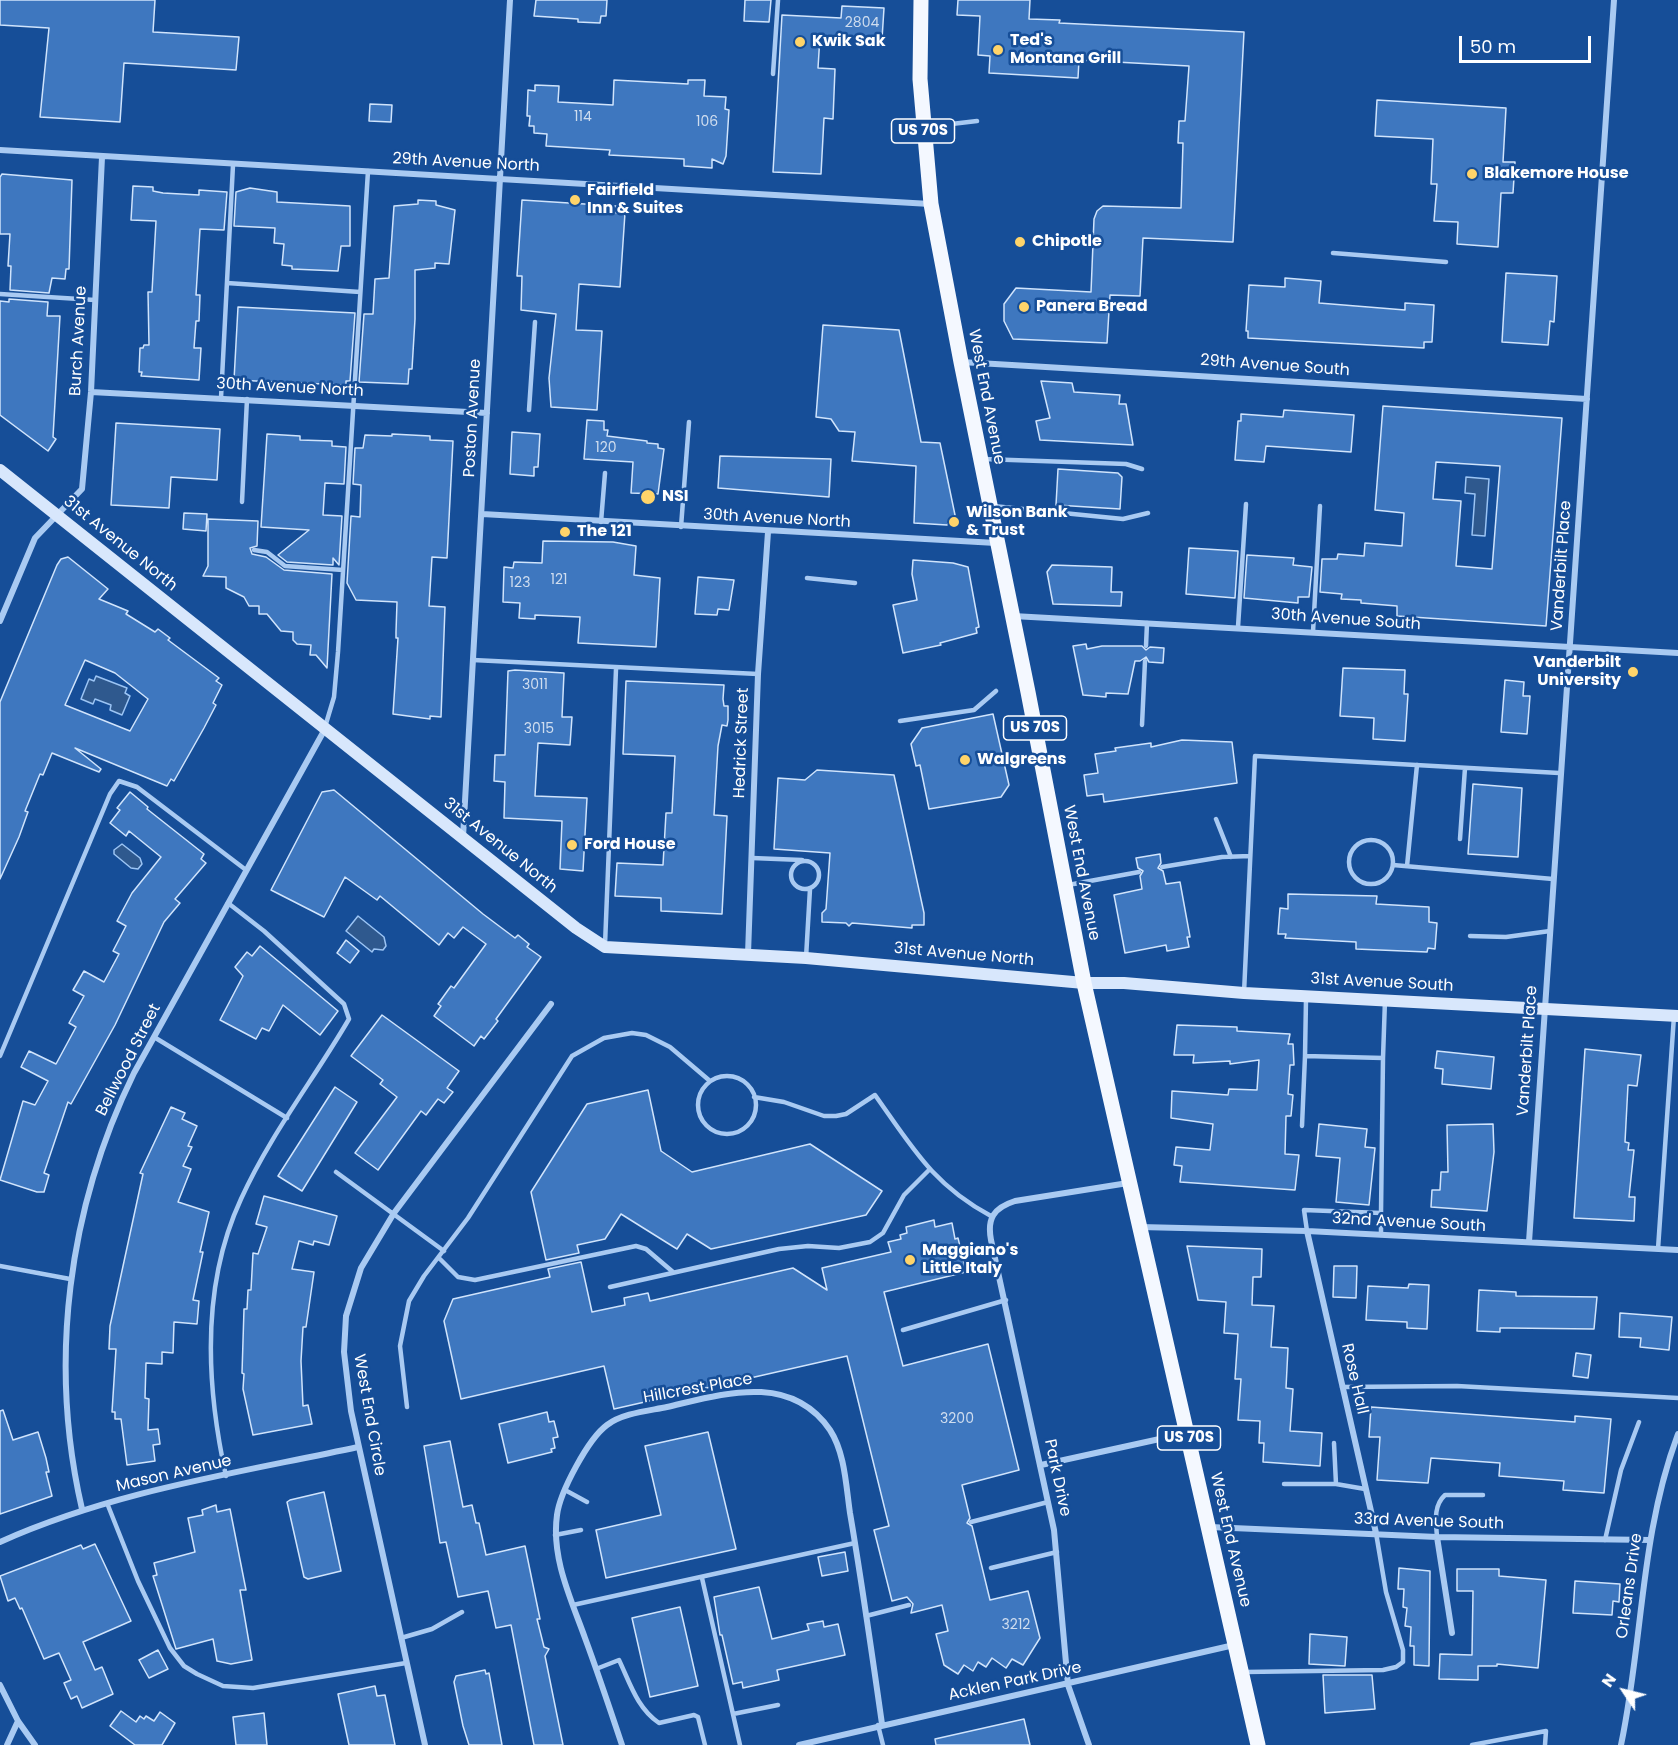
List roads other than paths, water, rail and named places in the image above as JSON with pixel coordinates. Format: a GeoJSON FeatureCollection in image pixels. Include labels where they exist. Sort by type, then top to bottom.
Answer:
{"type":"FeatureCollection","features":[{"type":"Feature","properties":{"kind":"main road","name":"West End Avenue"},"geometry":{"type":"LineString","coordinates":[[921,0],[923,127],[931,204],[961,362],[1084,983],[1258,1745]]}},
{"type":"Feature","properties":{"kind":"main road","name":"31st Avenue North"},"geometry":{"type":"LineString","coordinates":[[0,470],[576,928],[605,947],[806,958],[1084,983]]}},
{"type":"Feature","properties":{"kind":"main road","name":"31st Avenue South"},"geometry":{"type":"LineString","coordinates":[[1084,983],[1124,983],[1244,993],[1676,1016]]}},
{"type":"Feature","properties":{"kind":"street","name":"Poston Avenue"},"geometry":{"type":"LineString","coordinates":[[463,837],[510,0]]}},
{"type":"Feature","properties":{"kind":"street","name":"Vanderbilt Place"},"geometry":{"type":"LineString","coordinates":[[1529,1242],[1559,773],[1614,0]]}},
{"type":"Feature","properties":{"kind":"street","name":"29th Avenue North"},"geometry":{"type":"LineString","coordinates":[[0,150],[233,165],[500,177],[931,204]]}},
{"type":"Feature","properties":{"kind":"street","name":"Burch Avenue"},"geometry":{"type":"LineString","coordinates":[[0,621],[35,538],[82,489],[91,392],[102,157]]}},
{"type":"Feature","properties":{"kind":"street","name":"29th Avenue South"},"geometry":{"type":"LineString","coordinates":[[961,362],[1587,399]]}},
{"type":"Feature","properties":{"kind":"street","name":"30th Avenue North"},"geometry":{"type":"LineString","coordinates":[[91,392],[487,413]]}},
{"type":"Feature","properties":{"kind":"street","name":"30th Avenue North"},"geometry":{"type":"LineString","coordinates":[[482,514],[768,532],[998,543]]}},
{"type":"Feature","properties":{"kind":"street","name":"Hedrick Street"},"geometry":{"type":"LineString","coordinates":[[748,954],[758,674],[768,532]]}},
{"type":"Feature","properties":{"kind":"street","name":"30th Avenue South"},"geometry":{"type":"LineString","coordinates":[[1013,616],[1678,653]]}},
{"type":"Feature","properties":{"kind":"street","name":"Bellwood Street"},"geometry":{"type":"LineString","coordinates":[[82,1509],[71,1455],[64,1385],[70,1279],[84,1205],[117,1108],[325,728]]}},
{"type":"Feature","properties":{"kind":"street","name":"West End Circle"},"geometry":{"type":"LineString","coordinates":[[424,1745],[358,1447],[346,1375],[346,1316],[361,1268],[394,1214],[551,1004]]}},
{"type":"Feature","properties":{"kind":"street"},"geometry":{"type":"LineString","coordinates":[[991,1216],[1002,1206],[1015,1201],[1128,1182]]}},
{"type":"Feature","properties":{"kind":"street","name":"Park Drive"},"geometry":{"type":"LineString","coordinates":[[991,1216],[990,1233],[1041,1465],[1057,1552],[1068,1685],[1089,1745]]}},
{"type":"Feature","properties":{"kind":"street","name":"32nd Avenue South"},"geometry":{"type":"LineString","coordinates":[[1139,1227],[1307,1231],[1678,1250]]}},
{"type":"Feature","properties":{"kind":"street","name":"Rose Hall"},"geometry":{"type":"LineString","coordinates":[[1307,1231],[1376,1533]]}},
{"type":"Feature","properties":{"kind":"street","name":"Hillcrest Place"},"geometry":{"type":"LineString","coordinates":[[622,1745],[560,1564],[555,1535],[557,1513],[590,1443],[599,1432],[616,1419],[732,1393],[771,1392],[791,1398],[811,1410],[834,1437],[842,1461],[880,1724]]}},
{"type":"Feature","properties":{"kind":"street"},"geometry":{"type":"LineString","coordinates":[[1041,1465],[1188,1433]]}},
{"type":"Feature","properties":{"kind":"street","name":"Orleans Drive"},"geometry":{"type":"LineString","coordinates":[[1620,1745],[1650,1540],[1663,1473],[1678,1434]]}},
{"type":"Feature","properties":{"kind":"street","name":"Mason Avenue"},"geometry":{"type":"LineString","coordinates":[[0,1542],[82,1509],[358,1447]]}},
{"type":"Feature","properties":{"kind":"street","name":"33rd Avenue South"},"geometry":{"type":"LineString","coordinates":[[1207,1527],[1437,1537],[1650,1540]]}},
{"type":"Feature","properties":{"kind":"street"},"geometry":{"type":"LineString","coordinates":[[1437,1537],[1452,1633]]}},
{"type":"Feature","properties":{"kind":"street","name":"Acklen Park Drive"},"geometry":{"type":"LineString","coordinates":[[800,1745],[880,1724],[1068,1685],[1236,1645]]}},
{"type":"Feature","properties":{"kind":"street"},"geometry":{"type":"LineString","coordinates":[[0,1685],[18,1721],[35,1745]]}},
{"type":"Feature","properties":{"kind":"street"},"geometry":{"type":"LineString","coordinates":[[7,1745],[18,1721]]}},
{"type":"Feature","properties":{"kind":"lane"},"geometry":{"type":"LineString","coordinates":[[773,74],[778,0]]}},
{"type":"Feature","properties":{"kind":"lane"},"geometry":{"type":"LineString","coordinates":[[923,127],[977,121]]}},
{"type":"Feature","properties":{"kind":"lane"},"geometry":{"type":"LineString","coordinates":[[221,398],[233,165]]}},
{"type":"Feature","properties":{"kind":"lane"},"geometry":{"type":"LineString","coordinates":[[325,728],[334,697],[368,171]]}},
{"type":"Feature","properties":{"kind":"lane"},"geometry":{"type":"LineString","coordinates":[[1333,253],[1446,262]]}},
{"type":"Feature","properties":{"kind":"lane"},"geometry":{"type":"LineString","coordinates":[[227,283],[360,292]]}},
{"type":"Feature","properties":{"kind":"lane"},"geometry":{"type":"LineString","coordinates":[[0,294],[95,300]]}},
{"type":"Feature","properties":{"kind":"lane"},"geometry":{"type":"LineString","coordinates":[[530,410],[535,322]]}},
{"type":"Feature","properties":{"kind":"lane"},"geometry":{"type":"LineString","coordinates":[[242,502],[247,399]]}},
{"type":"Feature","properties":{"kind":"lane"},"geometry":{"type":"LineString","coordinates":[[681,526],[689,422]]}},
{"type":"Feature","properties":{"kind":"lane"},"geometry":{"type":"LineString","coordinates":[[980,459],[1126,464],[1142,469]]}},
{"type":"Feature","properties":{"kind":"lane"},"geometry":{"type":"LineString","coordinates":[[601,522],[604,473]]}},
{"type":"Feature","properties":{"kind":"lane"},"geometry":{"type":"LineString","coordinates":[[1238,627],[1246,504]]}},
{"type":"Feature","properties":{"kind":"lane"},"geometry":{"type":"LineString","coordinates":[[990,506],[1123,519],[1148,513]]}},
{"type":"Feature","properties":{"kind":"lane"},"geometry":{"type":"LineString","coordinates":[[1313,632],[1320,506]]}},
{"type":"Feature","properties":{"kind":"lane"},"geometry":{"type":"LineString","coordinates":[[254,550],[267,552],[285,566],[343,570]]}},
{"type":"Feature","properties":{"kind":"lane"},"geometry":{"type":"LineString","coordinates":[[807,578],[855,583]]}},
{"type":"Feature","properties":{"kind":"lane"},"geometry":{"type":"LineString","coordinates":[[1146,646],[1147,623]]}},
{"type":"Feature","properties":{"kind":"lane"},"geometry":{"type":"LineString","coordinates":[[473,660],[615,669],[758,674]]}},
{"type":"Feature","properties":{"kind":"lane"},"geometry":{"type":"LineString","coordinates":[[1142,725],[1145,662]]}},
{"type":"Feature","properties":{"kind":"lane"},"geometry":{"type":"LineString","coordinates":[[605,947],[615,669]]}},
{"type":"Feature","properties":{"kind":"lane"},"geometry":{"type":"LineString","coordinates":[[900,722],[974,710],[996,691]]}},
{"type":"Feature","properties":{"kind":"lane"},"geometry":{"type":"LineString","coordinates":[[1244,993],[1255,756],[1559,773]]}},
{"type":"Feature","properties":{"kind":"lane"},"geometry":{"type":"LineString","coordinates":[[1407,867],[1417,765]]}},
{"type":"Feature","properties":{"kind":"lane"},"geometry":{"type":"LineString","coordinates":[[1460,839],[1465,768]]}},
{"type":"Feature","properties":{"kind":"lane"},"geometry":{"type":"LineString","coordinates":[[0,1056],[110,794],[119,781],[137,787],[246,870]]}},
{"type":"Feature","properties":{"kind":"lane"},"geometry":{"type":"LineString","coordinates":[[1216,819],[1231,857]]}},
{"type":"Feature","properties":{"kind":"lane"},"geometry":{"type":"LineString","coordinates":[[1375,841],[1390,851],[1393,865],[1386,878],[1376,883],[1366,884],[1354,876],[1350,868],[1350,858],[1359,844],[1375,841]]}},
{"type":"Feature","properties":{"kind":"lane"},"geometry":{"type":"LineString","coordinates":[[1162,867],[1250,856]]}},
{"type":"Feature","properties":{"kind":"lane"},"geometry":{"type":"LineString","coordinates":[[752,858],[808,861],[816,865],[820,872],[818,882],[810,889],[806,958]]}},
{"type":"Feature","properties":{"kind":"lane"},"geometry":{"type":"LineString","coordinates":[[808,861],[795,865],[791,877],[798,887],[810,889]]}},
{"type":"Feature","properties":{"kind":"lane"},"geometry":{"type":"LineString","coordinates":[[1393,865],[1553,879]]}},
{"type":"Feature","properties":{"kind":"lane"},"geometry":{"type":"LineString","coordinates":[[1065,886],[1139,872]]}},
{"type":"Feature","properties":{"kind":"lane"},"geometry":{"type":"LineString","coordinates":[[226,1476],[211,1367],[211,1333],[216,1280],[227,1233],[242,1197],[287,1118],[346,1025],[349,1013],[344,1004],[264,931],[228,903]]}},
{"type":"Feature","properties":{"kind":"lane"},"geometry":{"type":"LineString","coordinates":[[1470,936],[1506,937],[1550,931]]}},
{"type":"Feature","properties":{"kind":"lane"},"geometry":{"type":"LineString","coordinates":[[1302,1126],[1306,996]]}},
{"type":"Feature","properties":{"kind":"lane"},"geometry":{"type":"LineString","coordinates":[[1381,1235],[1385,1000]]}},
{"type":"Feature","properties":{"kind":"lane"},"geometry":{"type":"LineString","coordinates":[[1658,1249],[1676,1016]]}},
{"type":"Feature","properties":{"kind":"lane"},"geometry":{"type":"LineString","coordinates":[[407,1407],[400,1346],[404,1315],[415,1288],[444,1251],[526,1129],[564,1067],[584,1048],[617,1034],[646,1035],[670,1047],[710,1081]]}},
{"type":"Feature","properties":{"kind":"lane"},"geometry":{"type":"LineString","coordinates":[[154,1037],[287,1118]]}},
{"type":"Feature","properties":{"kind":"lane"},"geometry":{"type":"LineString","coordinates":[[1305,1056],[1383,1058]]}},
{"type":"Feature","properties":{"kind":"lane"},"geometry":{"type":"LineString","coordinates":[[719,1077],[739,1078],[747,1084],[754,1097],[756,1111],[747,1127],[730,1135],[720,1134],[704,1125],[697,1107],[698,1097],[710,1081],[719,1077]]}},
{"type":"Feature","properties":{"kind":"lane"},"geometry":{"type":"LineString","coordinates":[[754,1097],[784,1102],[824,1116],[836,1116],[846,1114],[875,1095],[929,1170],[958,1198],[991,1216]]}},
{"type":"Feature","properties":{"kind":"lane"},"geometry":{"type":"LineString","coordinates":[[610,1287],[779,1249],[808,1246],[839,1248],[870,1242],[883,1233],[904,1196],[929,1170]]}},
{"type":"Feature","properties":{"kind":"lane"},"geometry":{"type":"LineString","coordinates":[[336,1172],[444,1251]]}},
{"type":"Feature","properties":{"kind":"lane"},"geometry":{"type":"LineString","coordinates":[[1307,1231],[1304,1210],[1381,1214]]}},
{"type":"Feature","properties":{"kind":"lane"},"geometry":{"type":"LineString","coordinates":[[439,1258],[458,1277],[475,1280],[636,1246],[646,1249],[673,1272]]}},
{"type":"Feature","properties":{"kind":"lane"},"geometry":{"type":"LineString","coordinates":[[0,1266],[70,1279]]}},
{"type":"Feature","properties":{"kind":"lane"},"geometry":{"type":"LineString","coordinates":[[903,1330],[1006,1300]]}},
{"type":"Feature","properties":{"kind":"lane"},"geometry":{"type":"LineString","coordinates":[[1342,1387],[1457,1386],[1678,1398]]}},
{"type":"Feature","properties":{"kind":"lane"},"geometry":{"type":"LineString","coordinates":[[1605,1540],[1622,1470],[1639,1422]]}},
{"type":"Feature","properties":{"kind":"lane"},"geometry":{"type":"LineString","coordinates":[[1334,1443],[1336,1484]]}},
{"type":"Feature","properties":{"kind":"lane"},"geometry":{"type":"LineString","coordinates":[[1284,1484],[1336,1484],[1365,1489]]}},
{"type":"Feature","properties":{"kind":"lane"},"geometry":{"type":"LineString","coordinates":[[566,1490],[587,1502]]}},
{"type":"Feature","properties":{"kind":"lane"},"geometry":{"type":"LineString","coordinates":[[1437,1537],[1438,1501],[1445,1495],[1483,1496]]}},
{"type":"Feature","properties":{"kind":"lane"},"geometry":{"type":"LineString","coordinates":[[971,1522],[1048,1502]]}},
{"type":"Feature","properties":{"kind":"lane"},"geometry":{"type":"LineString","coordinates":[[107,1503],[138,1581],[170,1648],[184,1666],[197,1674],[223,1686],[253,1688],[406,1663]]}},
{"type":"Feature","properties":{"kind":"lane"},"geometry":{"type":"LineString","coordinates":[[555,1535],[581,1530]]}},
{"type":"Feature","properties":{"kind":"lane"},"geometry":{"type":"LineString","coordinates":[[1242,1672],[1383,1670],[1396,1667],[1403,1662],[1403,1650],[1386,1592],[1376,1533]]}},
{"type":"Feature","properties":{"kind":"lane"},"geometry":{"type":"LineString","coordinates":[[573,1605],[855,1543]]}},
{"type":"Feature","properties":{"kind":"lane"},"geometry":{"type":"LineString","coordinates":[[991,1568],[1057,1552]]}},
{"type":"Feature","properties":{"kind":"lane"},"geometry":{"type":"LineString","coordinates":[[702,1578],[740,1745]]}},
{"type":"Feature","properties":{"kind":"lane"},"geometry":{"type":"LineString","coordinates":[[866,1616],[909,1605]]}},
{"type":"Feature","properties":{"kind":"lane"},"geometry":{"type":"LineString","coordinates":[[401,1638],[432,1629],[462,1612]]}},
{"type":"Feature","properties":{"kind":"lane"},"geometry":{"type":"LineString","coordinates":[[596,1669],[620,1660],[637,1700],[648,1715],[659,1723],[694,1715],[698,1718],[705,1745]]}},
{"type":"Feature","properties":{"kind":"lane"},"geometry":{"type":"LineString","coordinates":[[733,1714],[778,1705]]}},
{"type":"Feature","properties":{"kind":"lane"},"geometry":{"type":"LineString","coordinates":[[880,1724],[883,1745]]}},
{"type":"Feature","properties":{"kind":"lane"},"geometry":{"type":"LineString","coordinates":[[1472,1745],[1546,1731],[1545,1745]]}},
{"type":"Feature","properties":{"kind":"water"},"geometry":{"type":"Polygon","coordinates":[[[1466,477],[1489,479],[1485,536],[1472,535],[1475,494],[1465,493],[1466,477]]]}},
{"type":"Feature","properties":{"kind":"water"},"geometry":{"type":"Polygon","coordinates":[[[96,676],[127,688],[125,693],[130,696],[122,715],[110,710],[111,705],[95,699],[93,704],[81,699],[89,679],[94,681],[96,676]]]}},
{"type":"Feature","properties":{"kind":"water"},"geometry":{"type":"Polygon","coordinates":[[[122,844],[140,858],[142,864],[138,869],[131,868],[114,854],[114,850],[122,844]]]}},
{"type":"Feature","properties":{"kind":"water"},"geometry":{"type":"Polygon","coordinates":[[[358,916],[384,937],[386,946],[383,950],[374,949],[372,952],[346,931],[358,916]]]}},
{"type":"Feature","properties":{"kind":"place","name":"Kwik Sak"},"geometry":{"type":"Point","coordinates":[800,42]}},
{"type":"Feature","properties":{"kind":"place","name":"Ted's Montana Grill"},"geometry":{"type":"Point","coordinates":[998,50]}},
{"type":"Feature","properties":{"kind":"place","name":"Blakemore House"},"geometry":{"type":"Point","coordinates":[1472,174]}},
{"type":"Feature","properties":{"kind":"place","name":"Fairfield Inn & Suites"},"geometry":{"type":"Point","coordinates":[575,200]}},
{"type":"Feature","properties":{"kind":"place","name":"Chipotle"},"geometry":{"type":"Point","coordinates":[1020,242]}},
{"type":"Feature","properties":{"kind":"place","name":"Panera Bread"},"geometry":{"type":"Point","coordinates":[1024,307]}},
{"type":"Feature","properties":{"kind":"place","name":"NSI"},"geometry":{"type":"Point","coordinates":[648,497]}},
{"type":"Feature","properties":{"kind":"place","name":"Wilson Bank & Trust"},"geometry":{"type":"Point","coordinates":[954,522]}},
{"type":"Feature","properties":{"kind":"place","name":"The 121"},"geometry":{"type":"Point","coordinates":[565,532]}},
{"type":"Feature","properties":{"kind":"place","name":"Vanderbilt University"},"geometry":{"type":"Point","coordinates":[1633,672]}},
{"type":"Feature","properties":{"kind":"place","name":"Walgreens"},"geometry":{"type":"Point","coordinates":[965,760]}},
{"type":"Feature","properties":{"kind":"place","name":"Ford House"},"geometry":{"type":"Point","coordinates":[572,845]}},
{"type":"Feature","properties":{"kind":"place","name":"Maggiano's Little Italy"},"geometry":{"type":"Point","coordinates":[910,1260]}}]}
